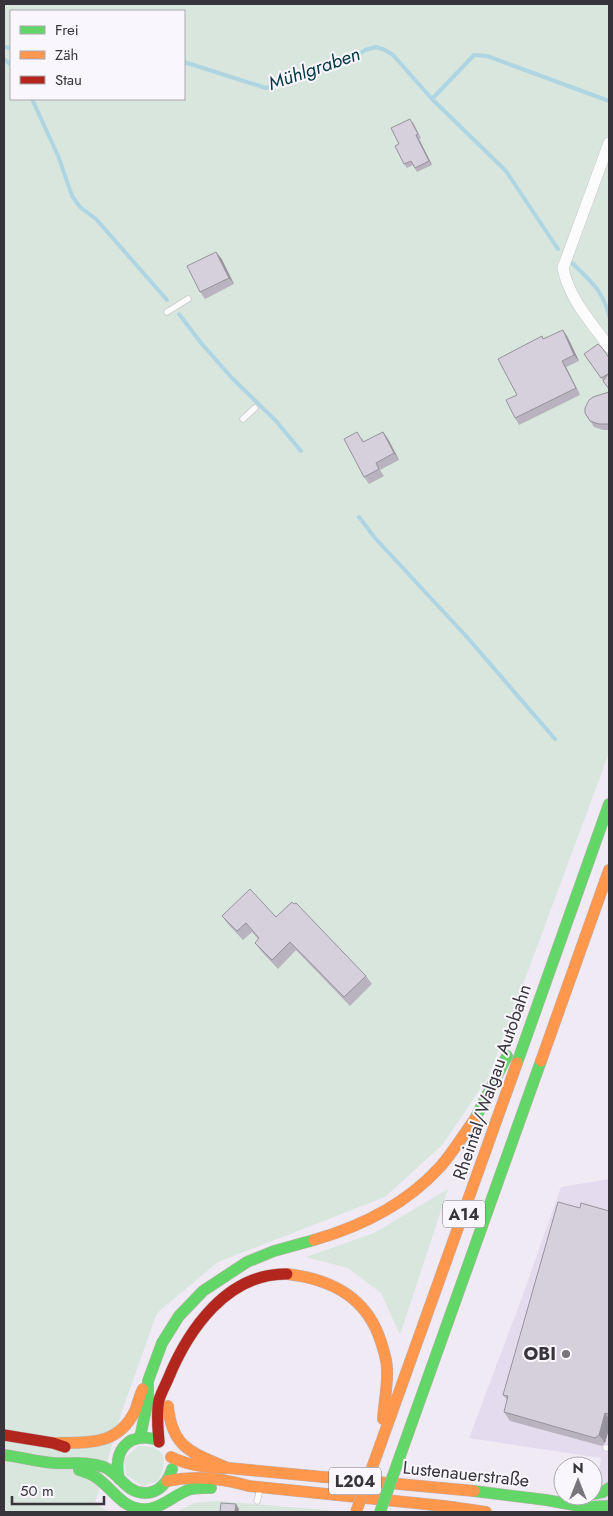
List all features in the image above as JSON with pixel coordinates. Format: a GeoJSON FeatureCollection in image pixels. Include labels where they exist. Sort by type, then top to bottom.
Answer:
{"type":"FeatureCollection","features":[{"type":"Feature","properties":{"kind":"main road","name":"Rheintal/Walgau Autobahn"},"geometry":{"type":"LineString","coordinates":[[356,1512],[383,1441],[609,804]]}},
{"type":"Feature","properties":{"kind":"main road","name":"A14"},"geometry":{"type":"LineString","coordinates":[[380,1512],[609,870]]}},
{"type":"Feature","properties":{"kind":"main road"},"geometry":{"type":"LineString","coordinates":[[53,1443],[93,1443],[116,1435],[126,1426],[148,1381],[162,1343],[179,1316],[203,1291],[224,1276],[247,1262],[274,1251],[352,1227],[382,1212],[413,1192],[439,1168],[477,1116],[504,1062],[523,1015],[544,988]]}},
{"type":"Feature","properties":{"kind":"main road"},"geometry":{"type":"LineString","coordinates":[[160,1442],[157,1419],[160,1400],[177,1355],[201,1318],[232,1292],[253,1279],[293,1273],[317,1278],[340,1289],[359,1304],[373,1322],[383,1347],[388,1373],[383,1404],[383,1441]]}},
{"type":"Feature","properties":{"kind":"main road"},"geometry":{"type":"LineString","coordinates":[[140,1438],[148,1399],[148,1381]]}},
{"type":"Feature","properties":{"kind":"main road"},"geometry":{"type":"LineString","coordinates":[[168,1381],[168,1412],[172,1432],[183,1445],[198,1456],[228,1468]]}},
{"type":"Feature","properties":{"kind":"main road"},"geometry":{"type":"LineString","coordinates":[[4,1435],[53,1443],[70,1449],[94,1452]]}},
{"type":"Feature","properties":{"kind":"main road"},"geometry":{"type":"LineString","coordinates":[[119,1479],[116,1468],[119,1452],[131,1441],[140,1438],[150,1438],[160,1442],[167,1449],[171,1457],[172,1472],[167,1481]]}},
{"type":"Feature","properties":{"kind":"main road"},"geometry":{"type":"LineString","coordinates":[[111,1451],[123,1447]]}},
{"type":"Feature","properties":{"kind":"main road","name":"Lustenauerstraße"},"geometry":{"type":"LineString","coordinates":[[4,1455],[53,1463],[80,1462],[103,1467],[129,1489],[143,1494],[157,1491],[167,1481],[179,1478],[230,1480],[254,1486],[486,1512]]}},
{"type":"Feature","properties":{"kind":"main road","name":"Lustenauerstraße"},"geometry":{"type":"LineString","coordinates":[[171,1457],[182,1463],[212,1468],[447,1488],[546,1500],[585,1507],[609,1506]]}},
{"type":"Feature","properties":{"kind":"main road","name":"L204"},"geometry":{"type":"LineString","coordinates":[[53,1463],[91,1474],[99,1479],[124,1503],[140,1509],[155,1508],[196,1488],[254,1486]]}},
{"type":"Feature","properties":{"kind":"main road"},"geometry":{"type":"LineString","coordinates":[[546,1500],[553,1499]]}},
{"type":"Feature","properties":{"kind":"street"},"geometry":{"type":"LineString","coordinates":[[609,142],[563,268],[566,282],[576,302],[609,348]]}},
{"type":"Feature","properties":{"kind":"lane"},"geometry":{"type":"LineString","coordinates":[[167,312],[188,299]]}},
{"type":"Feature","properties":{"kind":"lane"},"geometry":{"type":"LineString","coordinates":[[243,418],[255,408]]}},
{"type":"Feature","properties":{"kind":"lane"},"geometry":{"type":"LineString","coordinates":[[254,1486],[257,1501]]}},
{"type":"Feature","properties":{"kind":"shaded area"},"geometry":{"type":"Polygon","coordinates":[[[4,4],[609,4],[609,753],[489,1076],[443,1144],[385,1197],[218,1262],[157,1313],[122,1411],[95,1503],[109,1512],[4,1512],[4,4]]]}},
{"type":"Feature","properties":{"kind":"shaded area","name":"OBI"},"geometry":{"type":"Polygon","coordinates":[[[609,1179],[609,1512],[593,1512],[594,1506],[603,1506],[603,1456],[588,1456],[469,1438],[561,1187],[609,1179]]]}},
{"type":"Feature","properties":{"kind":"shaded area"},"geometry":{"type":"Polygon","coordinates":[[[448,1189],[400,1335],[381,1293],[348,1268],[306,1257],[374,1233],[448,1189]]]}},
{"type":"Feature","properties":{"kind":"shaded area"},"geometry":{"type":"Polygon","coordinates":[[[138,1446],[154,1448],[164,1458],[162,1472],[158,1481],[143,1486],[126,1475],[124,1459],[138,1446]]]}},
{"type":"Feature","properties":{"kind":"shaded area"},"geometry":{"type":"Polygon","coordinates":[[[219,1501],[337,1512],[176,1512],[194,1503],[219,1501]]]}},
{"type":"Feature","properties":{"kind":"building"},"geometry":{"type":"Polygon","coordinates":[[[410,119],[429,161],[415,168],[411,161],[404,164],[395,146],[399,144],[391,128],[410,119]]]}},
{"type":"Feature","properties":{"kind":"building"},"geometry":{"type":"Polygon","coordinates":[[[216,252],[229,278],[200,292],[187,266],[216,252]]]}},
{"type":"Feature","properties":{"kind":"building"},"geometry":{"type":"Polygon","coordinates":[[[563,330],[574,355],[562,361],[576,388],[515,418],[506,400],[517,395],[498,359],[542,336],[543,339],[563,330]]]}},
{"type":"Feature","properties":{"kind":"building"},"geometry":{"type":"Polygon","coordinates":[[[598,344],[609,358],[609,389],[603,381],[608,374],[601,378],[584,354],[598,344]]]}},
{"type":"Feature","properties":{"kind":"building"},"geometry":{"type":"Polygon","coordinates":[[[609,392],[609,424],[599,424],[590,421],[585,413],[589,400],[609,392]]]}},
{"type":"Feature","properties":{"kind":"building"},"geometry":{"type":"Polygon","coordinates":[[[357,432],[363,442],[383,432],[394,453],[376,463],[379,469],[364,477],[344,439],[357,432]]]}},
{"type":"Feature","properties":{"kind":"building"},"geometry":{"type":"Polygon","coordinates":[[[250,889],[276,917],[292,902],[296,903],[366,976],[344,997],[290,942],[272,960],[255,943],[259,938],[246,923],[237,931],[222,916],[250,889]]]}},
{"type":"Feature","properties":{"kind":"building","name":"OBI"},"geometry":{"type":"Polygon","coordinates":[[[558,1202],[580,1208],[581,1203],[609,1211],[609,1414],[605,1413],[599,1435],[595,1438],[504,1412],[508,1396],[503,1395],[558,1202]]]}},
{"type":"Feature","properties":{"kind":"building"},"geometry":{"type":"Polygon","coordinates":[[[221,1503],[236,1504],[235,1511],[244,1512],[220,1512],[221,1503]]]}},
{"type":"Feature","properties":{"kind":"waterway","name":"Mühlgraben"},"geometry":{"type":"LineString","coordinates":[[4,47],[10,48]]}},
{"type":"Feature","properties":{"kind":"waterway","name":"Mühlgraben"},"geometry":{"type":"LineString","coordinates":[[185,62],[266,88],[321,70],[376,47],[393,55],[432,99],[474,55],[487,56],[609,101]]}},
{"type":"Feature","properties":{"kind":"waterway"},"geometry":{"type":"LineString","coordinates":[[4,59],[10,64]]}},
{"type":"Feature","properties":{"kind":"waterway"},"geometry":{"type":"LineString","coordinates":[[432,99],[506,171],[558,249]]}},
{"type":"Feature","properties":{"kind":"waterway"},"geometry":{"type":"LineString","coordinates":[[32,100],[59,158],[72,196],[80,207],[96,219],[167,300]]}},
{"type":"Feature","properties":{"kind":"waterway"},"geometry":{"type":"LineString","coordinates":[[570,261],[599,291],[609,316]]}},
{"type":"Feature","properties":{"kind":"waterway"},"geometry":{"type":"LineString","coordinates":[[179,314],[201,343],[232,378],[276,421],[301,451]]}},
{"type":"Feature","properties":{"kind":"waterway"},"geometry":{"type":"LineString","coordinates":[[359,517],[375,538],[466,636],[555,739]]}},
{"type":"Feature","properties":{"kind":"traffic: fast"},"geometry":{"type":"LineString","coordinates":[[517,1063],[609,804]]}},
{"type":"Feature","properties":{"kind":"traffic: fast"},"geometry":{"type":"LineString","coordinates":[[475,1119],[507,1056]]}},
{"type":"Feature","properties":{"kind":"traffic: fast"},"geometry":{"type":"LineString","coordinates":[[400,1456],[541,1061]]}},
{"type":"Feature","properties":{"kind":"traffic: fast"},"geometry":{"type":"LineString","coordinates":[[140,1438],[148,1399],[148,1381],[162,1343],[179,1316],[203,1291],[247,1262],[274,1251],[314,1240]]}},
{"type":"Feature","properties":{"kind":"traffic: fast"},"geometry":{"type":"LineString","coordinates":[[119,1479],[118,1461],[124,1447],[136,1439],[154,1439]]}},
{"type":"Feature","properties":{"kind":"traffic: fast"},"geometry":{"type":"LineString","coordinates":[[4,1455],[48,1462],[98,1465],[110,1470],[133,1490],[145,1493],[159,1489],[168,1478],[172,1469]]}},
{"type":"Feature","properties":{"kind":"traffic: fast"},"geometry":{"type":"LineString","coordinates":[[380,1512],[400,1456]]}},
{"type":"Feature","properties":{"kind":"traffic: fast"},"geometry":{"type":"LineString","coordinates":[[79,1470],[95,1477],[128,1505],[141,1509],[154,1508],[191,1489],[211,1488]]}},
{"type":"Feature","properties":{"kind":"traffic: fast"},"geometry":{"type":"LineString","coordinates":[[603,1492],[609,1488]]}},
{"type":"Feature","properties":{"kind":"traffic: fast"},"geometry":{"type":"LineString","coordinates":[[474,1491],[585,1507],[609,1506]]}},
{"type":"Feature","properties":{"kind":"traffic: slow"},"geometry":{"type":"LineString","coordinates":[[541,1061],[609,870]]}},
{"type":"Feature","properties":{"kind":"traffic: slow"},"geometry":{"type":"LineString","coordinates":[[377,1454],[517,1063]]}},
{"type":"Feature","properties":{"kind":"traffic: slow"},"geometry":{"type":"LineString","coordinates":[[314,1240],[365,1221],[412,1193],[444,1163],[475,1119]]}},
{"type":"Feature","properties":{"kind":"traffic: slow"},"geometry":{"type":"LineString","coordinates":[[287,1274],[318,1280],[332,1286],[357,1302],[367,1313],[375,1326],[386,1362],[387,1381],[383,1419]]}},
{"type":"Feature","properties":{"kind":"traffic: slow"},"geometry":{"type":"LineString","coordinates":[[53,1443],[89,1442],[110,1437],[128,1423],[135,1411],[143,1389]]}},
{"type":"Feature","properties":{"kind":"traffic: slow"},"geometry":{"type":"LineString","coordinates":[[168,1406],[174,1432],[186,1448],[228,1468]]}},
{"type":"Feature","properties":{"kind":"traffic: slow"},"geometry":{"type":"LineString","coordinates":[[356,1512],[377,1454]]}},
{"type":"Feature","properties":{"kind":"traffic: slow"},"geometry":{"type":"LineString","coordinates":[[171,1457],[185,1463],[206,1467],[474,1491]]}},
{"type":"Feature","properties":{"kind":"traffic: slow"},"geometry":{"type":"LineString","coordinates":[[167,1481],[208,1478],[249,1486],[486,1512]]}},
{"type":"Feature","properties":{"kind":"traffic: jam"},"geometry":{"type":"LineString","coordinates":[[159,1442],[157,1416],[160,1397],[176,1360],[199,1324],[212,1308],[228,1294],[246,1283],[265,1276],[287,1274]]}},
{"type":"Feature","properties":{"kind":"traffic: jam"},"geometry":{"type":"LineString","coordinates":[[4,1435],[53,1443],[65,1447]]}},
{"type":"Feature","properties":{"kind":"place","name":"OBI"},"geometry":{"type":"Point","coordinates":[566,1354]}}]}
